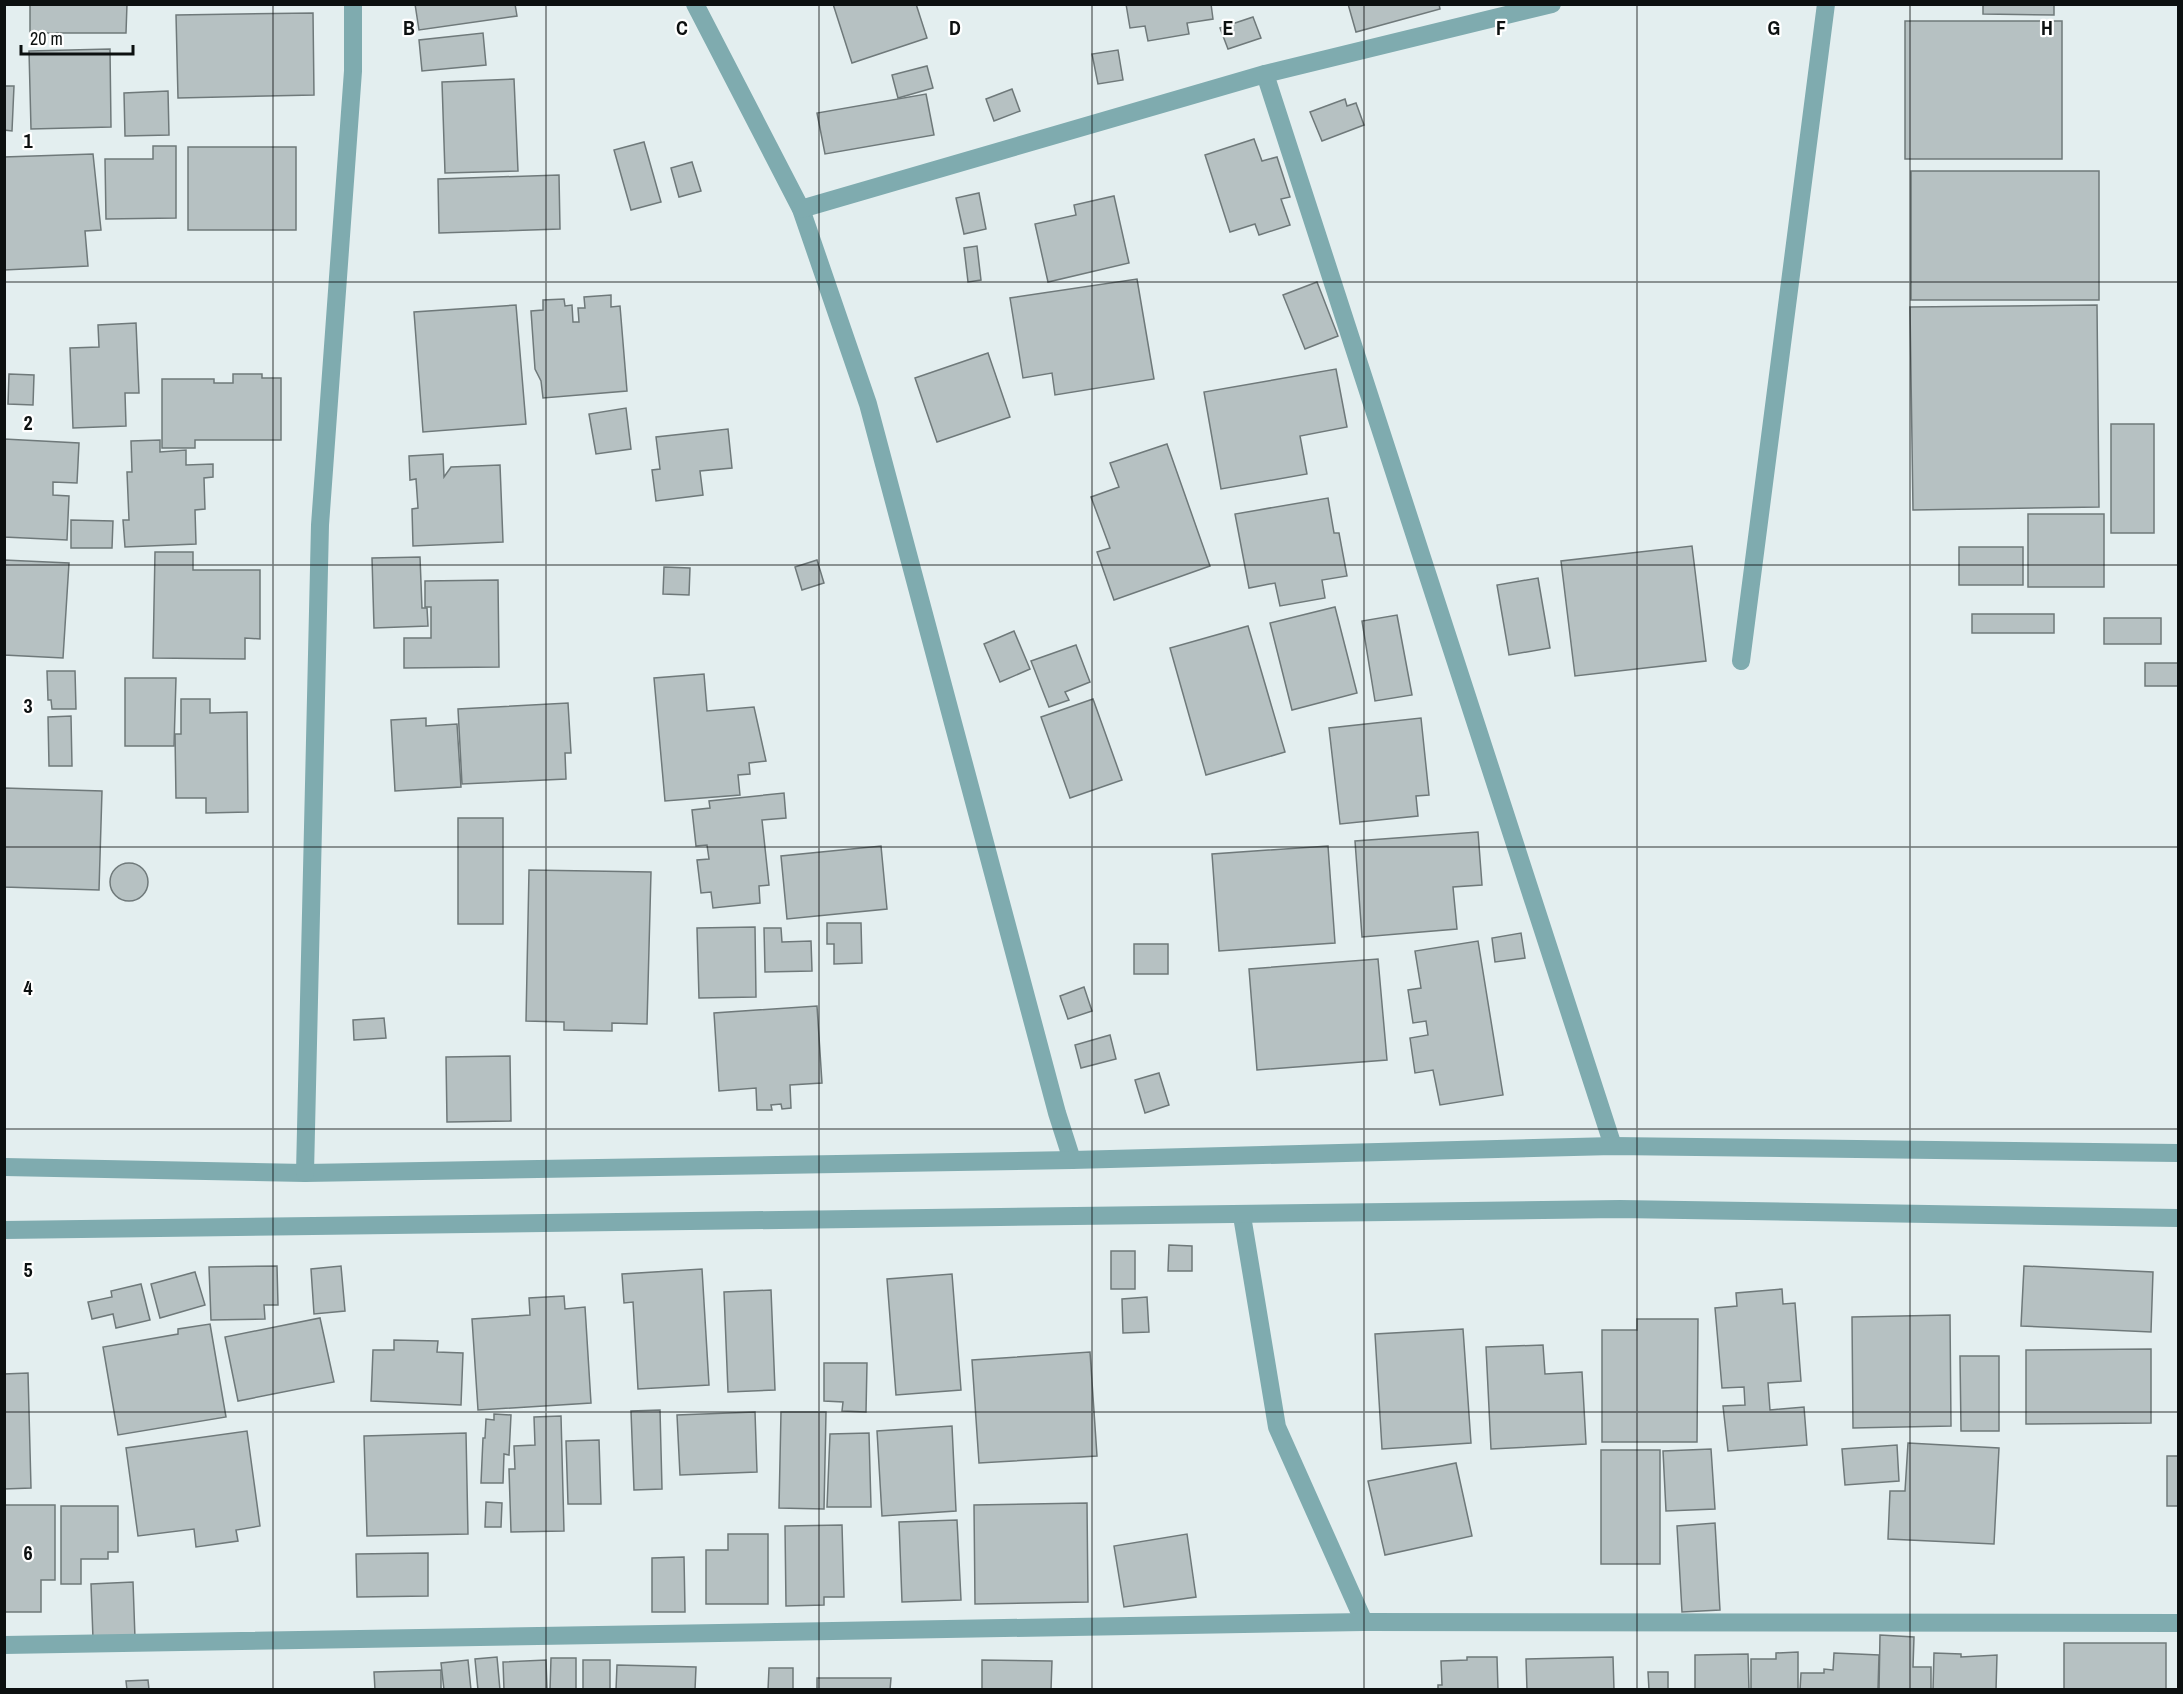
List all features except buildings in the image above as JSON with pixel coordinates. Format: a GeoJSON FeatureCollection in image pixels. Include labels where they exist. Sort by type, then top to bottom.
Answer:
{"type":"FeatureCollection","features":[{"type":"Feature","properties":{"kind":"street"},"geometry":{"type":"LineString","coordinates":[[305,1173],[320,525],[353,71],[353,4]]}},
{"type":"Feature","properties":{"kind":"street"},"geometry":{"type":"LineString","coordinates":[[695,4],[801,209],[868,404],[1057,1113],[1072,1160]]}},
{"type":"Feature","properties":{"kind":"street"},"geometry":{"type":"LineString","coordinates":[[801,209],[1265,74],[1552,4]]}},
{"type":"Feature","properties":{"kind":"street"},"geometry":{"type":"LineString","coordinates":[[1741,661],[1826,4]]}},
{"type":"Feature","properties":{"kind":"street"},"geometry":{"type":"LineString","coordinates":[[1265,74],[1613,1146]]}},
{"type":"Feature","properties":{"kind":"street"},"geometry":{"type":"LineString","coordinates":[[4,1167],[305,1173],[1072,1160],[1613,1146],[2178,1153]]}},
{"type":"Feature","properties":{"kind":"street"},"geometry":{"type":"LineString","coordinates":[[4,1230],[1242,1216],[1620,1209],[2178,1218]]}},
{"type":"Feature","properties":{"kind":"street"},"geometry":{"type":"LineString","coordinates":[[1242,1216],[1277,1427],[1364,1622]]}},
{"type":"Feature","properties":{"kind":"street"},"geometry":{"type":"LineString","coordinates":[[4,1645],[1364,1622],[2178,1623]]}}]}
